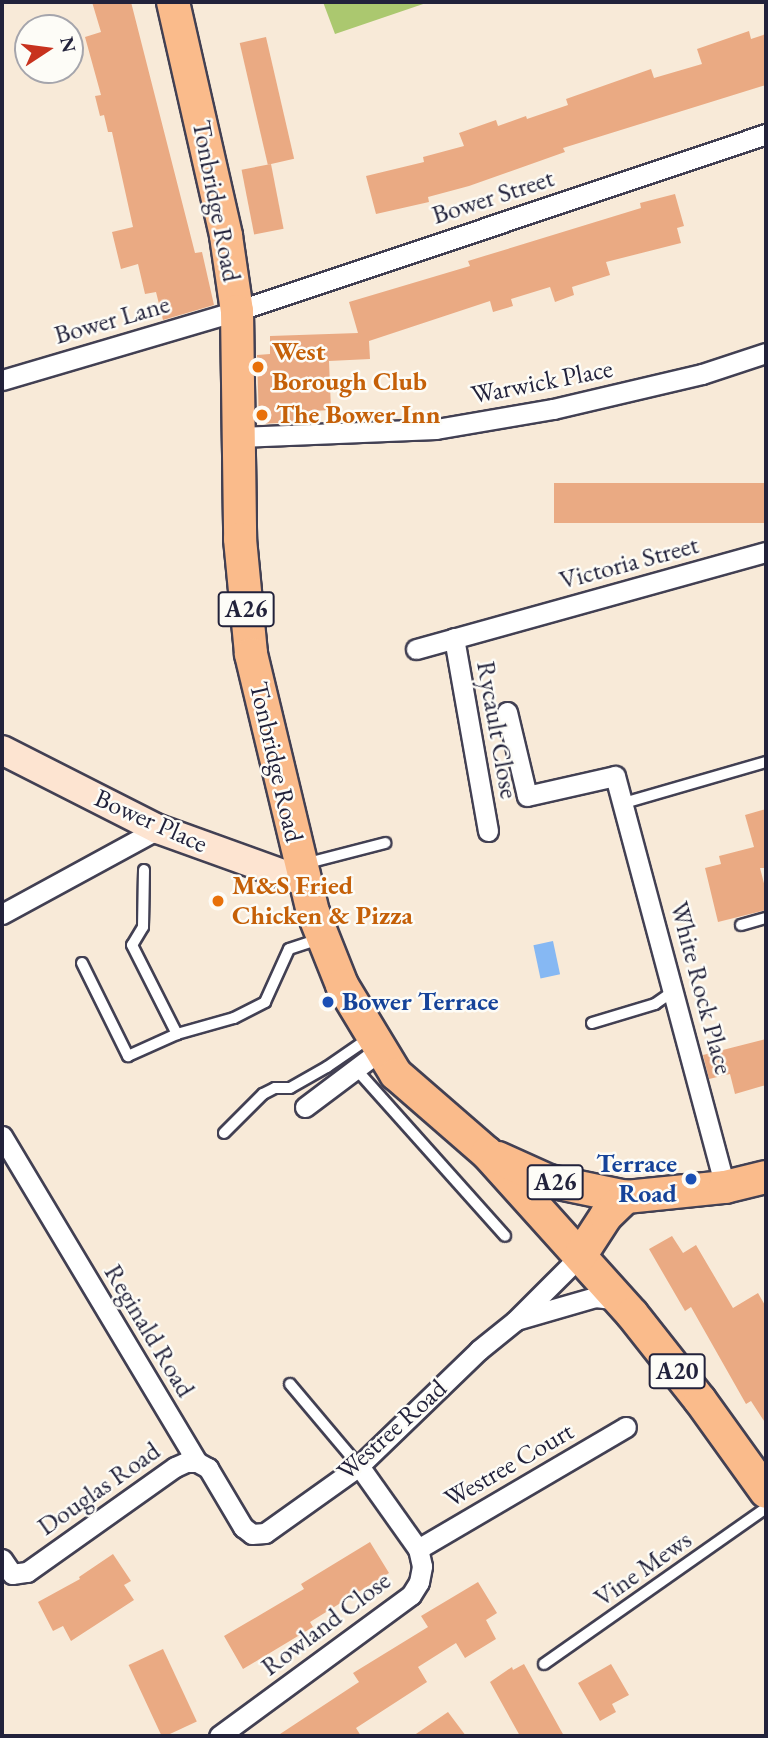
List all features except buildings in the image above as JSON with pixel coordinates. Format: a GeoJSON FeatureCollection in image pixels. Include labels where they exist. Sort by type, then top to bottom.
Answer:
{"type":"FeatureCollection","features":[{"type":"Feature","properties":{"kind":"main road","name":"Tonbridge Road"},"geometry":{"type":"LineString","coordinates":[[173,2],[226,236],[237,311],[240,539],[251,654],[303,873],[323,938],[342,985],[397,1074],[487,1153],[619,1300],[700,1400],[766,1492]]}},
{"type":"Feature","properties":{"kind":"main road","name":"A26"},"geometry":{"type":"LineString","coordinates":[[487,1153],[549,1181],[626,1197]]}},
{"type":"Feature","properties":{"kind":"main road"},"geometry":{"type":"LineString","coordinates":[[626,1197],[725,1187],[766,1177]]}},
{"type":"Feature","properties":{"kind":"main road","name":"Westree Road"},"geometry":{"type":"LineString","coordinates":[[580,1256],[606,1216],[626,1197]]}},
{"type":"Feature","properties":{"kind":"street","name":"Bower Street"},"geometry":{"type":"LineString","coordinates":[[237,311],[766,134]]}},
{"type":"Feature","properties":{"kind":"street","name":"Bower Lane"},"geometry":{"type":"LineString","coordinates":[[2,380],[237,311]]}},
{"type":"Feature","properties":{"kind":"street","name":"Warwick Place"},"geometry":{"type":"LineString","coordinates":[[239,437],[436,429],[552,409],[702,374],[766,353]]}},
{"type":"Feature","properties":{"kind":"street","name":"Victoria Street"},"geometry":{"type":"LineString","coordinates":[[506,624],[766,552]]}},
{"type":"Feature","properties":{"kind":"street","name":"Rycault Close"},"geometry":{"type":"LineString","coordinates":[[416,649],[506,624]]}},
{"type":"Feature","properties":{"kind":"street","name":"Rycault Close"},"geometry":{"type":"LineString","coordinates":[[454,638],[488,831]]}},
{"type":"Feature","properties":{"kind":"street","name":"White Rock Place"},"geometry":{"type":"LineString","coordinates":[[507,712],[527,796],[615,776],[675,990],[725,1187]]}},
{"type":"Feature","properties":{"kind":"street","name":"Bower Place"},"geometry":{"type":"LineString","coordinates":[[6,756],[158,829],[303,873]]}},
{"type":"Feature","properties":{"kind":"street"},"geometry":{"type":"LineString","coordinates":[[2,914],[158,829]]}},
{"type":"Feature","properties":{"kind":"street"},"geometry":{"type":"LineString","coordinates":[[305,1107],[355,1069],[377,1043]]}},
{"type":"Feature","properties":{"kind":"street","name":"Reginald Road"},"geometry":{"type":"LineString","coordinates":[[2,1136],[197,1462],[208,1468],[243,1527],[252,1534],[265,1533]]}},
{"type":"Feature","properties":{"kind":"street","name":"Westree Road"},"geometry":{"type":"LineString","coordinates":[[265,1533],[359,1466],[480,1349],[515,1321],[580,1256]]}},
{"type":"Feature","properties":{"kind":"street","name":"Westree Road"},"geometry":{"type":"LineString","coordinates":[[515,1321],[595,1297],[619,1300]]}},
{"type":"Feature","properties":{"kind":"street","name":"Westree Court"},"geometry":{"type":"LineString","coordinates":[[418,1549],[626,1427]]}},
{"type":"Feature","properties":{"kind":"street","name":"Douglas Road"},"geometry":{"type":"LineString","coordinates":[[5,1574],[27,1572],[175,1467],[186,1462],[197,1462]]}},
{"type":"Feature","properties":{"kind":"street"},"geometry":{"type":"LineString","coordinates":[[359,1466],[418,1549]]}},
{"type":"Feature","properties":{"kind":"street","name":"Rowland Close"},"geometry":{"type":"LineString","coordinates":[[219,1736],[411,1595],[419,1582],[422,1566],[418,1549]]}},
{"type":"Feature","properties":{"kind":"lane"},"geometry":{"type":"LineString","coordinates":[[624,803],[766,762]]}},
{"type":"Feature","properties":{"kind":"lane"},"geometry":{"type":"LineString","coordinates":[[303,873],[331,859],[385,844]]}},
{"type":"Feature","properties":{"kind":"lane"},"geometry":{"type":"LineString","coordinates":[[144,870],[143,927],[132,946],[177,1034]]}},
{"type":"Feature","properties":{"kind":"lane"},"geometry":{"type":"LineString","coordinates":[[741,925],[766,918]]}},
{"type":"Feature","properties":{"kind":"lane"},"geometry":{"type":"LineString","coordinates":[[82,963],[128,1056],[177,1034],[234,1018],[265,1002],[289,949],[323,938]]}},
{"type":"Feature","properties":{"kind":"lane"},"geometry":{"type":"LineString","coordinates":[[592,1023],[655,1004],[675,990]]}},
{"type":"Feature","properties":{"kind":"lane"},"geometry":{"type":"LineString","coordinates":[[224,1133],[263,1094],[275,1088],[290,1088],[377,1043]]}},
{"type":"Feature","properties":{"kind":"lane"},"geometry":{"type":"LineString","coordinates":[[355,1069],[505,1236]]}},
{"type":"Feature","properties":{"kind":"lane"},"geometry":{"type":"LineString","coordinates":[[290,1384],[359,1466]]}},
{"type":"Feature","properties":{"kind":"lane","name":"Vine Mews"},"geometry":{"type":"LineString","coordinates":[[544,1664],[766,1508]]}},
{"type":"Feature","properties":{"kind":"green space"},"geometry":{"type":"Polygon","coordinates":[[[323,2],[429,2],[335,34],[323,2]]]}},
{"type":"Feature","properties":{"kind":"water"},"geometry":{"type":"Polygon","coordinates":[[[553,941],[560,974],[541,978],[533,945],[553,941]]]}},
{"type":"Feature","properties":{"kind":"place","name":"West Borough Club"},"geometry":{"type":"Point","coordinates":[258,367]}},
{"type":"Feature","properties":{"kind":"place","name":"The Bower Inn"},"geometry":{"type":"Point","coordinates":[262,415]}},
{"type":"Feature","properties":{"kind":"place","name":"M&S Fried Chicken & Pizza"},"geometry":{"type":"Point","coordinates":[218,901]}},
{"type":"Feature","properties":{"kind":"place","name":"Bower Terrace"},"geometry":{"type":"Point","coordinates":[328,1002]}},
{"type":"Feature","properties":{"kind":"place","name":"Terrace Road"},"geometry":{"type":"Point","coordinates":[691,1179]}}]}
